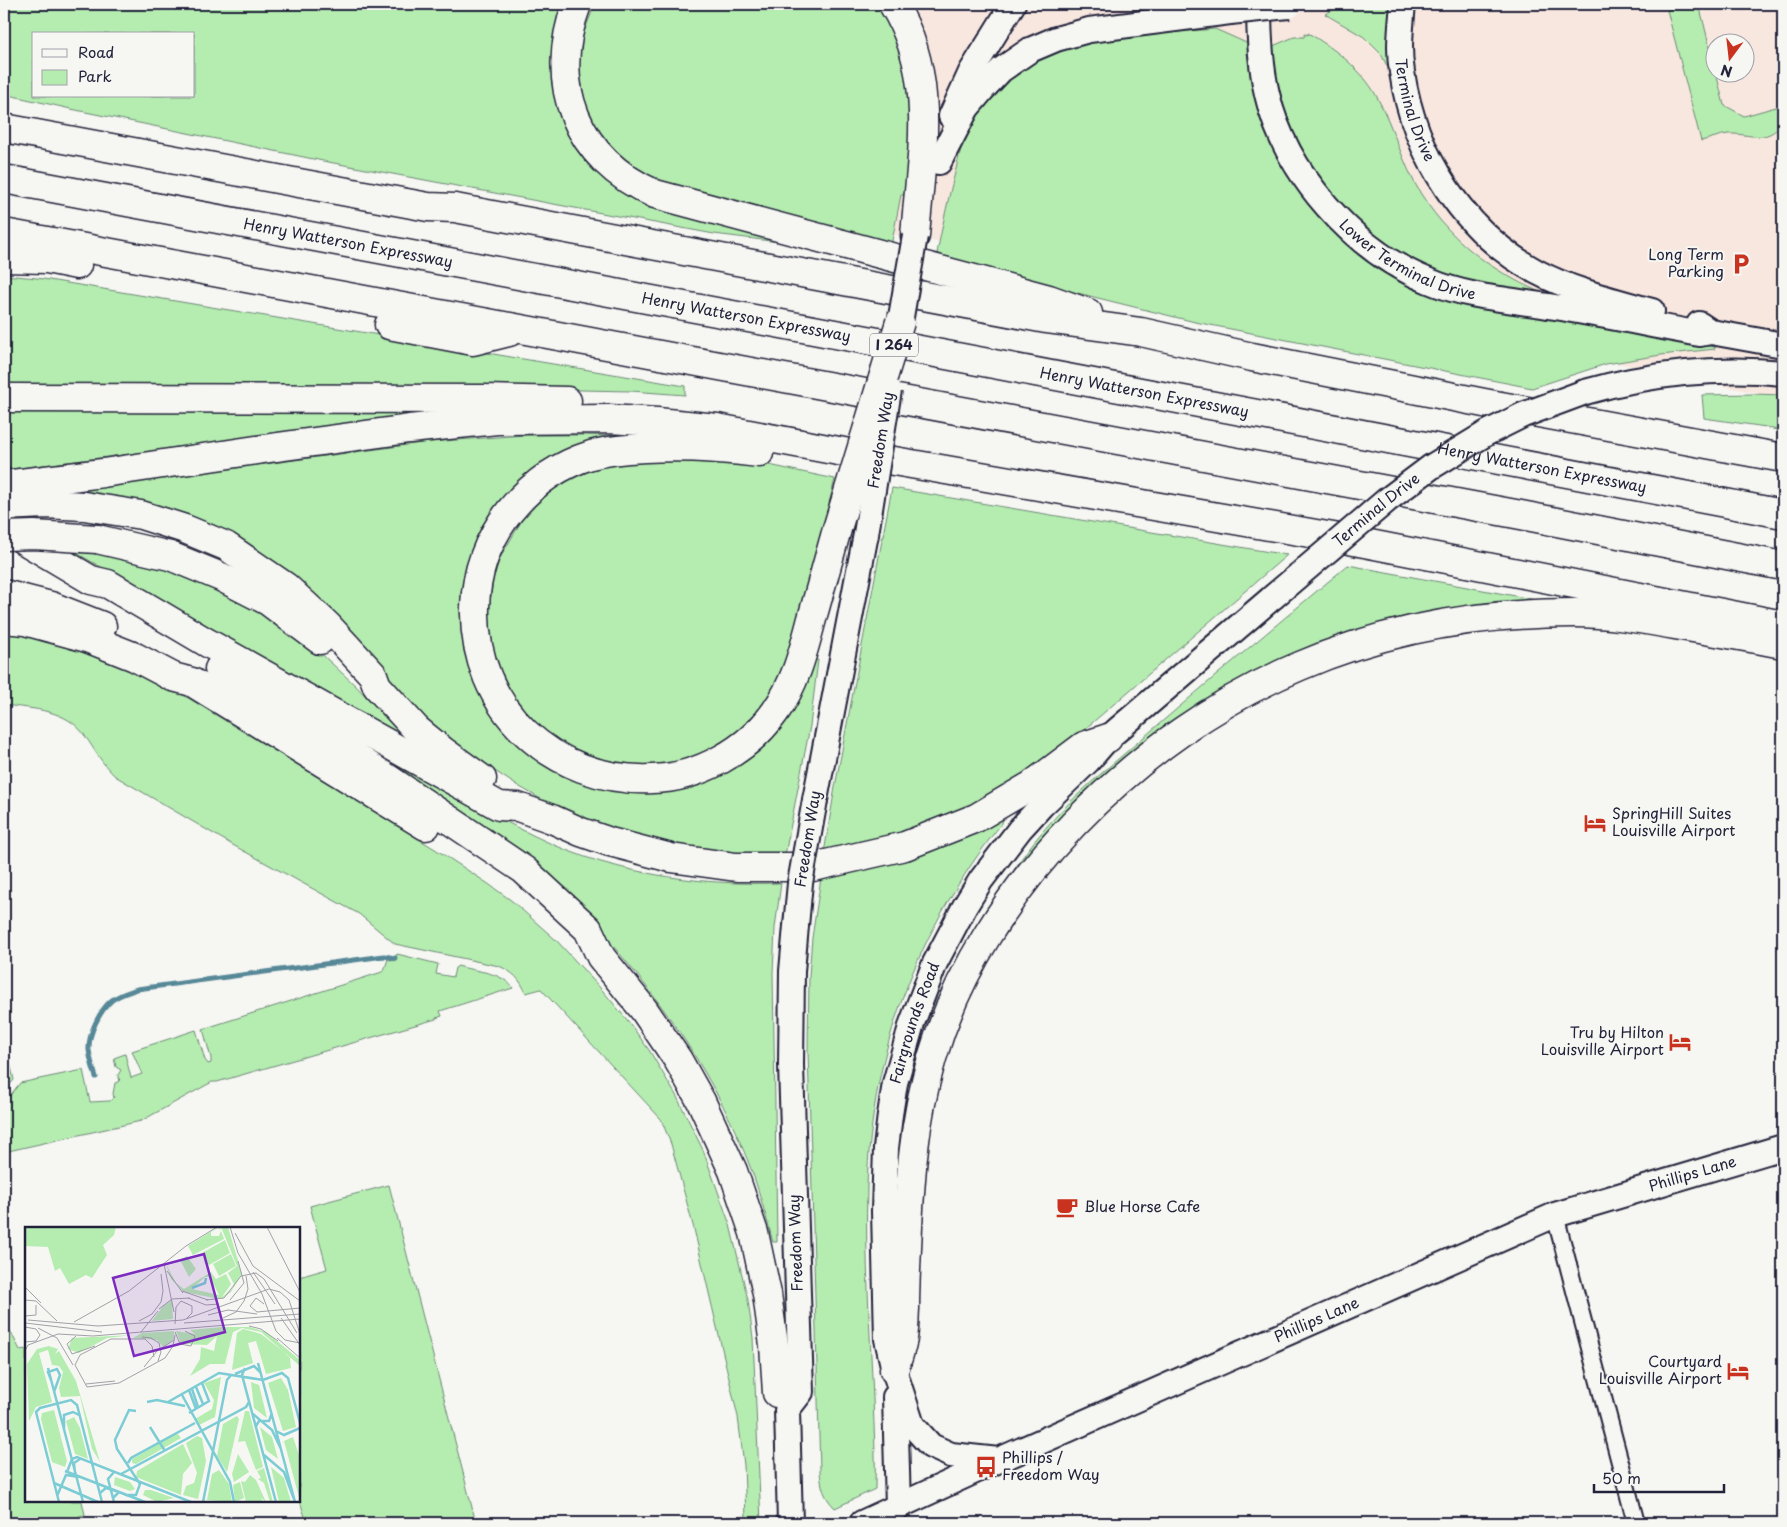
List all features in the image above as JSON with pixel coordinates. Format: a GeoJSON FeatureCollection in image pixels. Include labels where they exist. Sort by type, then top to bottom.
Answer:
{"type":"FeatureCollection","features":[{"type":"Feature","properties":{"kind":"highway"},"geometry":{"type":"LineString","coordinates":[[577,4],[566,38],[564,58],[565,76],[575,116],[584,135],[596,152],[609,166],[639,187],[655,194],[1049,299],[1142,332]]}},
{"type":"Feature","properties":{"kind":"highway"},"geometry":{"type":"LineString","coordinates":[[893,4],[908,31],[916,56],[924,101],[914,236]]}},
{"type":"Feature","properties":{"kind":"highway"},"geometry":{"type":"LineString","coordinates":[[4,111],[47,122],[430,194],[455,208]]}},
{"type":"Feature","properties":{"kind":"highway"},"geometry":{"type":"LineString","coordinates":[[4,128],[428,207],[455,208],[1046,319],[1142,332],[1252,357],[1474,401],[1783,458]]}},
{"type":"Feature","properties":{"kind":"highway","name":"Henry Watterson Expressway"},"geometry":{"type":"LineString","coordinates":[[4,179],[863,339],[1783,514]]}},
{"type":"Feature","properties":{"kind":"highway"},"geometry":{"type":"LineString","coordinates":[[4,233],[1521,515],[1783,566]]}},
{"type":"Feature","properties":{"kind":"highway"},"geometry":{"type":"LineString","coordinates":[[4,258],[46,259],[473,341],[519,330]]}},
{"type":"Feature","properties":{"kind":"highway"},"geometry":{"type":"LineString","coordinates":[[865,456],[824,462],[710,447],[678,446],[617,449],[591,455],[549,475],[531,488],[518,501],[503,520],[484,555],[476,593],[476,640],[481,661],[500,703],[517,725],[550,753],[593,773],[618,778],[639,780],[670,778],[702,768],[740,747],[774,713],[788,691],[801,658],[837,529],[900,322]]}},
{"type":"Feature","properties":{"kind":"highway"},"geometry":{"type":"LineString","coordinates":[[4,398],[484,399],[602,402],[655,407],[725,423],[797,443]]}},
{"type":"Feature","properties":{"kind":"highway"},"geometry":{"type":"LineString","coordinates":[[5,506],[103,473],[409,429],[497,420],[609,419],[657,422],[717,428],[865,456],[1339,538],[1783,625]]}},
{"type":"Feature","properties":{"kind":"highway"},"geometry":{"type":"LineString","coordinates":[[5,506],[45,504],[84,506],[140,515],[185,529],[226,546],[257,566],[293,594],[327,625],[373,675],[377,686],[416,729],[468,770],[507,794],[518,807]]}},
{"type":"Feature","properties":{"kind":"highway"},"geometry":{"type":"LineString","coordinates":[[5,506],[91,580],[102,594],[314,729],[524,870],[588,929],[601,956],[644,1010],[678,1060],[701,1101],[733,1171],[754,1233],[767,1294],[782,1401]]}},
{"type":"Feature","properties":{"kind":"highway"},"geometry":{"type":"LineString","coordinates":[[4,536],[34,535],[97,539],[170,556],[221,577],[268,601],[323,642],[364,681],[377,686]]}},
{"type":"Feature","properties":{"kind":"highway"},"geometry":{"type":"LineString","coordinates":[[91,580],[108,584],[214,647],[499,806],[518,807],[610,842],[671,858],[736,867],[813,867],[905,846],[976,818],[1032,785],[1084,746],[1108,738]]}},
{"type":"Feature","properties":{"kind":"highway"},"geometry":{"type":"LineString","coordinates":[[4,594],[51,606],[88,619],[184,671],[192,682]]}},
{"type":"Feature","properties":{"kind":"highway"},"geometry":{"type":"LineString","coordinates":[[894,1370],[903,1340],[914,1140],[932,1057],[946,1019],[978,951],[1014,894],[1090,806],[1160,748],[1223,705],[1298,666],[1367,642],[1451,622],[1525,615],[1576,613],[1632,618],[1783,644]]}},
{"type":"Feature","properties":{"kind":"highway"},"geometry":{"type":"LineString","coordinates":[[4,619],[25,622],[87,638],[135,657],[173,677],[192,682],[460,847],[531,898],[578,941],[601,956]]}},
{"type":"Feature","properties":{"kind":"main road"},"geometry":{"type":"LineString","coordinates":[[939,162],[946,126],[958,99],[980,56],[1013,4]]}},
{"type":"Feature","properties":{"kind":"main road","name":"Lower Terminal Drive"},"geometry":{"type":"LineString","coordinates":[[1259,4],[1262,68],[1267,95],[1281,136],[1294,161],[1329,209],[1346,226],[1381,254],[1409,272],[1431,282],[1478,296],[1580,311],[1700,334],[1711,332]]}},
{"type":"Feature","properties":{"kind":"main road","name":"Terminal Drive"},"geometry":{"type":"LineString","coordinates":[[1403,4],[1400,39],[1402,71],[1408,102],[1417,131],[1429,160],[1446,187],[1465,213],[1486,235],[1538,272],[1580,291],[1701,324],[1711,332],[1783,345]]}},
{"type":"Feature","properties":{"kind":"main road"},"geometry":{"type":"LineString","coordinates":[[939,162],[967,108],[1001,70],[1030,50],[1056,39],[1089,30],[1293,5]]}},
{"type":"Feature","properties":{"kind":"main road","name":"Freedom Way"},"geometry":{"type":"LineString","coordinates":[[782,1401],[801,1392],[791,1055],[792,971],[800,883],[814,800],[866,534],[914,236],[939,162]]}},
{"type":"Feature","properties":{"kind":"main road","name":"Terminal Drive"},"geometry":{"type":"LineString","coordinates":[[1108,738],[1373,512],[1431,467],[1487,433],[1523,415],[1585,392],[1630,381],[1659,376],[1746,371],[1783,373]]}},
{"type":"Feature","properties":{"kind":"main road","name":"Fairgrounds Road"},"geometry":{"type":"LineString","coordinates":[[894,1370],[887,1339],[885,1178],[887,1140],[895,1083],[912,1023],[923,992],[946,942],[981,880],[1020,829],[1088,761],[1108,738]]}},
{"type":"Feature","properties":{"kind":"main road","name":"Phillips Lane"},"geometry":{"type":"LineString","coordinates":[[862,1523],[899,1515],[999,1460],[1555,1215],[1783,1147]]}},
{"type":"Feature","properties":{"kind":"main road"},"geometry":{"type":"LineString","coordinates":[[894,1370],[912,1425],[931,1446],[951,1455],[999,1460]]}},
{"type":"Feature","properties":{"kind":"main road"},"geometry":{"type":"LineString","coordinates":[[894,1370],[899,1515]]}},
{"type":"Feature","properties":{"kind":"main road"},"geometry":{"type":"LineString","coordinates":[[782,1401],[790,1523]]}},
{"type":"Feature","properties":{"kind":"street"},"geometry":{"type":"LineString","coordinates":[[1555,1215],[1636,1523]]}},
{"type":"Feature","properties":{"kind":"shaded area"},"geometry":{"type":"Polygon","coordinates":[[[4,4],[1783,4],[1783,399],[1566,352],[496,166],[195,96],[195,32],[32,32],[4,4]]]}},
{"type":"Feature","properties":{"kind":"green space"},"geometry":{"type":"Polygon","coordinates":[[[4,4],[578,4],[561,30],[587,156],[787,243],[714,234],[323,161],[4,94],[4,4]]]}},
{"type":"Feature","properties":{"kind":"green space"},"geometry":{"type":"Polygon","coordinates":[[[595,4],[878,4],[894,24],[917,117],[904,195],[901,195],[891,246],[678,191],[640,175],[608,146],[595,126],[586,105],[579,67],[580,54],[584,32],[595,4]]]}},
{"type":"Feature","properties":{"kind":"green space"},"geometry":{"type":"Polygon","coordinates":[[[1344,4],[1391,4],[1389,26],[1392,76],[1381,54],[1364,37],[1325,14],[1344,4]]]}},
{"type":"Feature","properties":{"kind":"green space"},"geometry":{"type":"Polygon","coordinates":[[[1699,4],[1706,32],[1704,32],[1704,82],[1718,82],[1724,105],[1744,116],[1783,105],[1783,123],[1776,130],[1764,136],[1728,134],[1701,141],[1667,10],[1699,4]]]}},
{"type":"Feature","properties":{"kind":"green space"},"geometry":{"type":"Polygon","coordinates":[[[1215,29],[1251,45],[1252,53],[1247,53],[1252,78],[1261,103],[1368,256],[1632,331],[1715,347],[1715,349],[1606,364],[1532,388],[1195,322],[936,258],[950,191],[966,134],[975,115],[997,88],[1023,68],[1052,53],[1083,44],[1148,34],[1215,29]]]}},
{"type":"Feature","properties":{"kind":"green space"},"geometry":{"type":"Polygon","coordinates":[[[1308,33],[1328,46],[1364,77],[1383,109],[1414,182],[1448,229],[1463,244],[1497,269],[1556,299],[1452,278],[1416,263],[1383,242],[1353,218],[1327,189],[1306,156],[1289,121],[1278,84],[1273,46],[1294,37],[1304,37],[1308,33]]]}},
{"type":"Feature","properties":{"kind":"green space"},"geometry":{"type":"Polygon","coordinates":[[[4,275],[37,278],[685,386],[685,395],[581,390],[4,391],[4,275]]]}},
{"type":"Feature","properties":{"kind":"green space"},"geometry":{"type":"Polygon","coordinates":[[[1702,395],[1783,395],[1783,432],[1766,427],[1704,418],[1702,395]]]}},
{"type":"Feature","properties":{"kind":"green space"},"geometry":{"type":"Polygon","coordinates":[[[4,411],[440,412],[306,432],[4,470],[4,411]]]}},
{"type":"Feature","properties":{"kind":"green space"},"geometry":{"type":"Polygon","coordinates":[[[525,435],[639,437],[525,484],[469,643],[576,780],[601,788],[628,792],[655,792],[681,789],[707,781],[732,770],[754,755],[774,737],[788,720],[804,691],[815,660],[818,660],[810,726],[785,855],[750,855],[697,851],[616,830],[569,813],[546,802],[513,783],[465,751],[421,714],[291,580],[55,492],[430,442],[525,435]]]}},
{"type":"Feature","properties":{"kind":"green space"},"geometry":{"type":"Polygon","coordinates":[[[659,458],[755,462],[835,479],[794,645],[775,697],[724,746],[708,755],[645,770],[579,755],[537,726],[513,698],[504,681],[492,646],[489,612],[493,579],[500,558],[522,520],[537,504],[554,489],[592,470],[614,464],[659,458]]]}},
{"type":"Feature","properties":{"kind":"green space"},"geometry":{"type":"Polygon","coordinates":[[[892,488],[1287,555],[1028,778],[934,826],[824,853],[892,488]]]}},
{"type":"Feature","properties":{"kind":"green space"},"geometry":{"type":"Polygon","coordinates":[[[71,550],[118,556],[164,566],[231,593],[315,648],[356,686],[411,743],[71,550]]]}},
{"type":"Feature","properties":{"kind":"green space"},"geometry":{"type":"Polygon","coordinates":[[[1348,565],[1553,603],[1295,662],[1019,873],[1014,870],[1027,850],[1057,815],[1091,783],[1348,565]]]}},
{"type":"Feature","properties":{"kind":"green space"},"geometry":{"type":"Polygon","coordinates":[[[4,630],[57,639],[162,682],[435,849],[487,883],[512,901],[557,941],[603,991],[649,1050],[677,1097],[703,1150],[730,1225],[748,1300],[753,1338],[761,1523],[744,1523],[743,1520],[746,1519],[744,1465],[738,1417],[694,1229],[671,1144],[661,1119],[541,989],[526,993],[516,977],[499,966],[395,944],[359,914],[231,844],[115,776],[102,762],[78,727],[69,720],[38,709],[4,705],[4,630]]]}},
{"type":"Feature","properties":{"kind":"green space"},"geometry":{"type":"Polygon","coordinates":[[[353,739],[518,828],[584,857],[645,873],[690,880],[735,883],[781,883],[775,928],[773,973],[777,1242],[773,1242],[754,1177],[723,1106],[684,1039],[639,977],[615,948],[589,919],[353,739]]]}},
{"type":"Feature","properties":{"kind":"green space"},"geometry":{"type":"Polygon","coordinates":[[[1004,817],[1002,823],[972,864],[946,906],[923,949],[904,994],[889,1040],[878,1088],[870,1137],[867,1187],[867,1267],[875,1444],[875,1489],[835,1508],[823,1490],[820,1470],[808,1051],[809,976],[812,938],[821,878],[1004,817]]]}},
{"type":"Feature","properties":{"kind":"green space"},"geometry":{"type":"Polygon","coordinates":[[[397,954],[438,964],[436,974],[453,977],[455,968],[458,966],[495,975],[508,982],[513,988],[440,1011],[442,1016],[436,1019],[212,1082],[141,1121],[4,1152],[4,1103],[20,1083],[83,1070],[90,1102],[110,1101],[114,1097],[115,1083],[120,1081],[118,1075],[121,1070],[116,1067],[114,1058],[125,1054],[131,1078],[142,1074],[132,1051],[196,1030],[205,1060],[208,1064],[211,1063],[203,1029],[379,973],[384,971],[388,959],[395,961],[397,954]]]}},
{"type":"Feature","properties":{"kind":"green space"},"geometry":{"type":"Polygon","coordinates":[[[4,1036],[14,1080],[4,1091],[4,1036]]]}},
{"type":"Feature","properties":{"kind":"green space"},"geometry":{"type":"Polygon","coordinates":[[[389,1185],[476,1523],[307,1523],[300,1501],[300,1277],[327,1269],[310,1206],[389,1185]]]}},
{"type":"Feature","properties":{"kind":"green space"},"geometry":{"type":"Polygon","coordinates":[[[7,1325],[20,1350],[25,1349],[25,1502],[82,1502],[85,1515],[79,1516],[78,1520],[71,1523],[4,1523],[4,1326],[7,1325]]]}},
{"type":"Feature","properties":{"kind":"waterway"},"geometry":{"type":"LineString","coordinates":[[96,1077],[89,1050],[90,1037],[99,1016],[108,1004],[125,993],[137,989],[384,956],[395,958]]}},
{"type":"Feature","properties":{"kind":"place","name":"Long Term Parking"},"geometry":{"type":"Point","coordinates":[1741,264]}},
{"type":"Feature","properties":{"kind":"place","name":"SpringHill Suites Louisville Airport"},"geometry":{"type":"Point","coordinates":[1595,823]}},
{"type":"Feature","properties":{"kind":"place","name":"Tru by Hilton Louisville Airport"},"geometry":{"type":"Point","coordinates":[1680,1042]}},
{"type":"Feature","properties":{"kind":"place","name":"Blue Horse Cafe"},"geometry":{"type":"Point","coordinates":[1067,1207]}},
{"type":"Feature","properties":{"kind":"place","name":"Courtyard Louisville Airport"},"geometry":{"type":"Point","coordinates":[1738,1371]}},
{"type":"Feature","properties":{"kind":"place","name":"Phillips / Freedom Way"},"geometry":{"type":"Point","coordinates":[986,1467]}}]}
